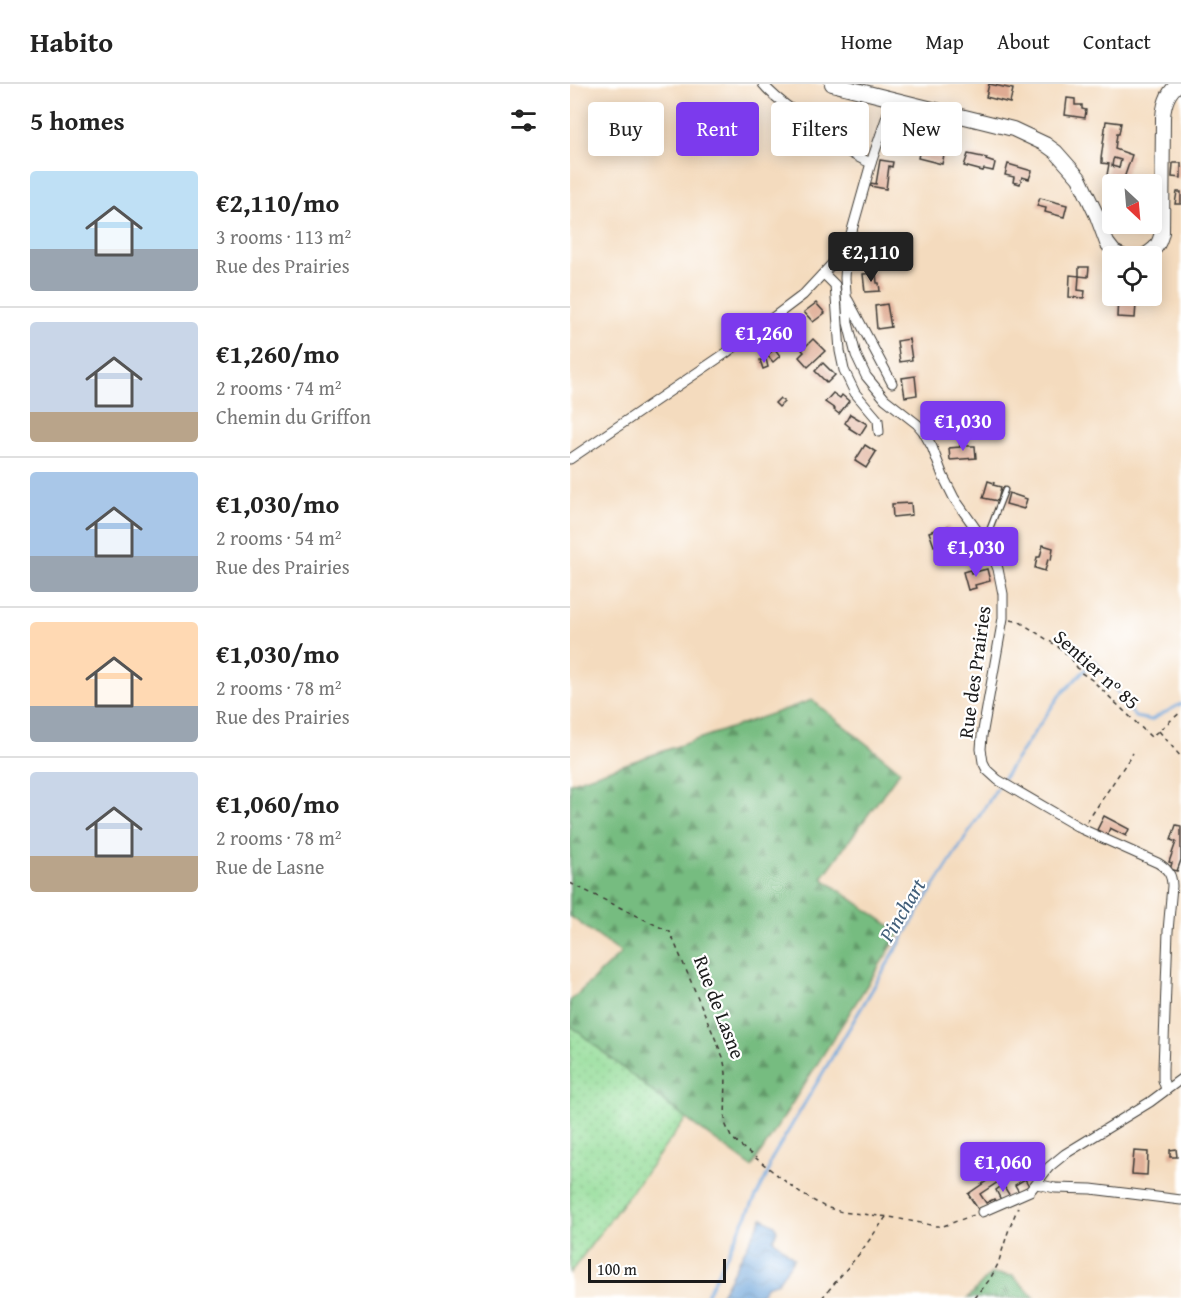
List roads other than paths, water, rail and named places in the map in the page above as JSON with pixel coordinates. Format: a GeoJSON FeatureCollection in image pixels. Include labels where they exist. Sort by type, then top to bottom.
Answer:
{"type":"FeatureCollection","features":[{"type":"Feature","properties":{"kind":"main road"},"geometry":{"type":"LineString","coordinates":[[832,84],[1013,129],[1045,144],[1056,152],[1079,178],[1109,246]]}},
{"type":"Feature","properties":{"kind":"main road"},"geometry":{"type":"LineString","coordinates":[[1157,246],[1160,242],[1162,222],[1162,117],[1169,95],[1179,84]]}},
{"type":"Feature","properties":{"kind":"street"},"geometry":{"type":"LineString","coordinates":[[763,84],[824,134],[850,152],[871,162]]}},
{"type":"Feature","properties":{"kind":"street","name":"Rue des Prairies"},"geometry":{"type":"LineString","coordinates":[[898,101],[889,110],[871,162],[847,248],[846,297],[848,322],[854,347],[866,376],[885,399],[917,424],[922,431],[932,447],[954,498],[984,541],[1001,578],[1003,618],[981,749],[985,767],[1002,783],[1082,829],[1158,863],[1167,869],[1172,880],[1162,1069],[1166,1089]]}},
{"type":"Feature","properties":{"kind":"street"},"geometry":{"type":"LineString","coordinates":[[570,459],[726,353],[803,295],[847,248]]}},
{"type":"Feature","properties":{"kind":"street"},"geometry":{"type":"LineString","coordinates":[[824,274],[835,285],[840,351],[844,370],[855,393],[878,420],[879,432]]}},
{"type":"Feature","properties":{"kind":"street"},"geometry":{"type":"LineString","coordinates":[[846,297],[892,383]]}},
{"type":"Feature","properties":{"kind":"street"},"geometry":{"type":"LineString","coordinates":[[982,1212],[1030,1191],[1049,1167],[1065,1154],[1150,1102],[1181,1079]]}},
{"type":"Feature","properties":{"kind":"street"},"geometry":{"type":"LineString","coordinates":[[1037,1184],[1055,1188],[1091,1189],[1181,1200]]}},
{"type":"Feature","properties":{"kind":"lane"},"geometry":{"type":"LineString","coordinates":[[984,541],[1005,490]]}},
{"type":"Feature","properties":{"kind":"water"},"geometry":{"type":"Polygon","coordinates":[[[762,1218],[775,1225],[777,1231],[773,1239],[794,1258],[778,1282],[766,1286],[760,1298],[719,1298],[762,1218]]]}},
{"type":"Feature","properties":{"kind":"waterway","name":"Pinchart"},"geometry":{"type":"LineString","coordinates":[[705,1298],[768,1173],[771,1160],[926,899],[1060,695],[1095,660],[1135,717],[1151,720],[1181,704]]}}]}
